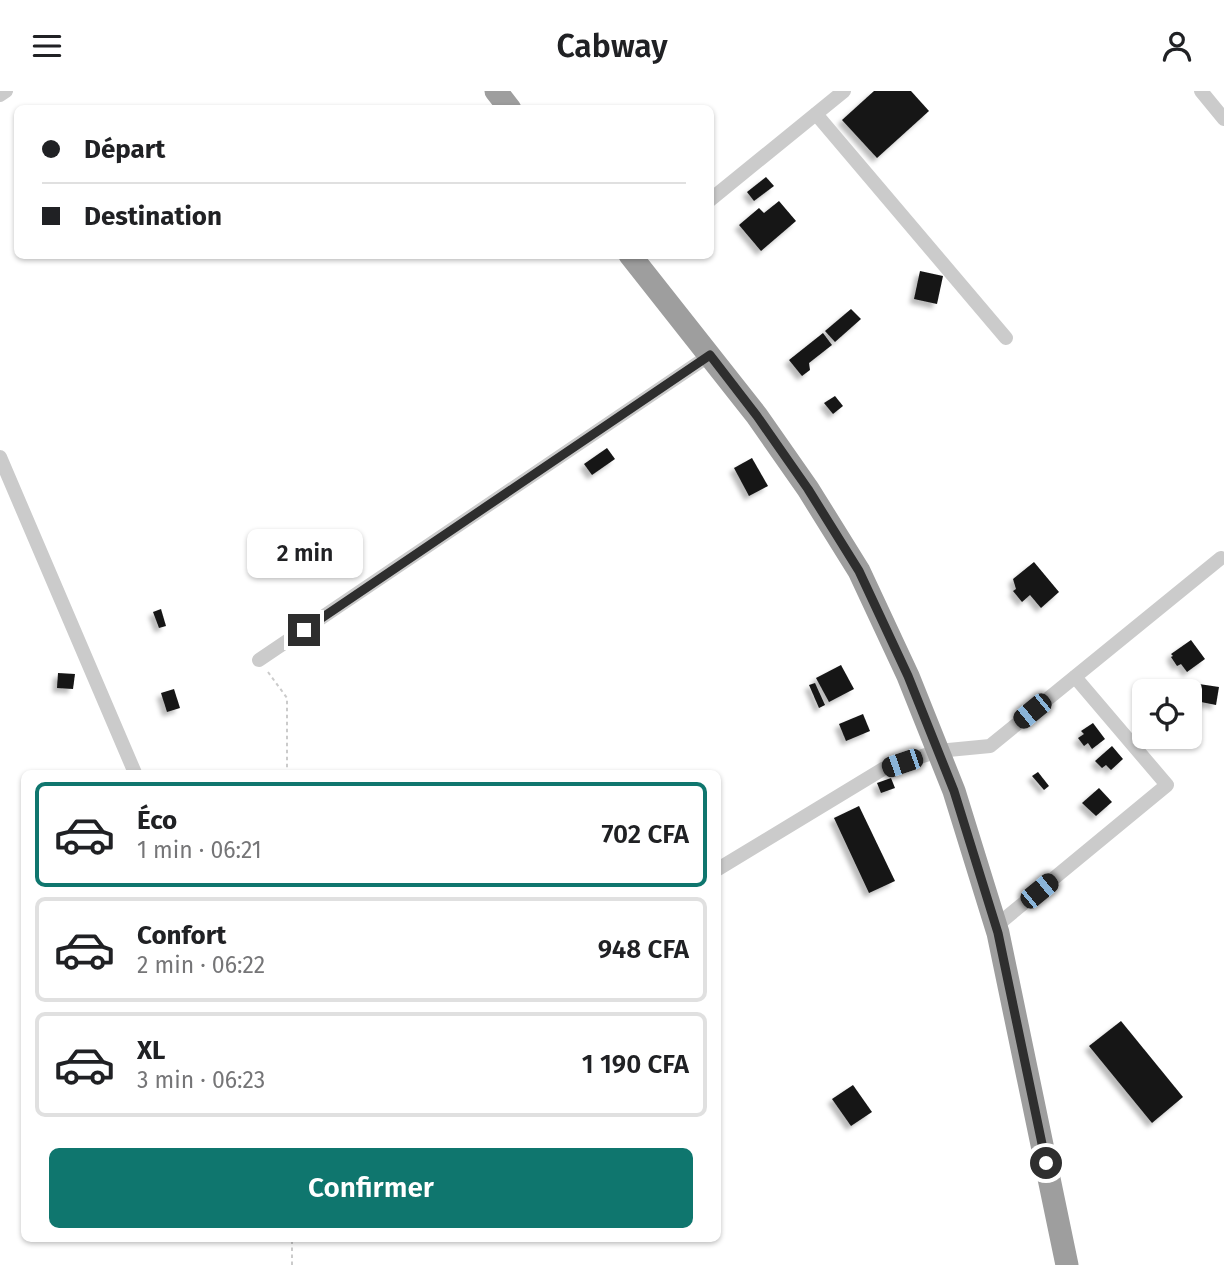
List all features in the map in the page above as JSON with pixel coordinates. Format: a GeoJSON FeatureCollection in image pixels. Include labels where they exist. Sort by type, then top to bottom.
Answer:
{"type":"FeatureCollection","features":[{"type":"Feature","properties":{"kind":"highway"},"geometry":{"type":"LineString","coordinates":[[496,91],[507,105]]}},
{"type":"Feature","properties":{"kind":"highway"},"geometry":{"type":"LineString","coordinates":[[638,259],[801,479],[859,571],[908,676],[954,791],[996,926],[1067,1265]]}},
{"type":"Feature","properties":{"kind":"street"},"geometry":{"type":"LineString","coordinates":[[0,95],[6,91]]}},
{"type":"Feature","properties":{"kind":"street"},"geometry":{"type":"LineString","coordinates":[[1201,91],[1224,119]]}},
{"type":"Feature","properties":{"kind":"street"},"geometry":{"type":"LineString","coordinates":[[714,197],[839,93]]}},
{"type":"Feature","properties":{"kind":"street"},"geometry":{"type":"LineString","coordinates":[[816,114],[1006,338]]}},
{"type":"Feature","properties":{"kind":"street"},"geometry":{"type":"LineString","coordinates":[[259,660],[710,355]]}},
{"type":"Feature","properties":{"kind":"street"},"geometry":{"type":"LineString","coordinates":[[0,457],[134,770]]}},
{"type":"Feature","properties":{"kind":"street"},"geometry":{"type":"LineString","coordinates":[[721,867],[883,769],[938,751],[990,746],[1221,558]]}},
{"type":"Feature","properties":{"kind":"street"},"geometry":{"type":"LineString","coordinates":[[996,926],[1167,785],[1074,677]]}},
{"type":"Feature","properties":{"kind":"path"},"geometry":{"type":"LineString","coordinates":[[259,660],[287,698],[287,770]]}},
{"type":"Feature","properties":{"kind":"path"},"geometry":{"type":"LineString","coordinates":[[292,1242],[292,1265]]}},
{"type":"Feature","properties":{"kind":"building"},"geometry":{"type":"Polygon","coordinates":[[[874,91],[911,91],[929,111],[877,158],[842,120],[874,91]]]}},
{"type":"Feature","properties":{"kind":"building"},"geometry":{"type":"Polygon","coordinates":[[[766,177],[774,186],[754,201],[747,192],[766,177]]]}},
{"type":"Feature","properties":{"kind":"building"},"geometry":{"type":"Polygon","coordinates":[[[779,201],[796,221],[761,251],[739,225],[759,208],[764,213],[779,201]]]}},
{"type":"Feature","properties":{"kind":"building"},"geometry":{"type":"Polygon","coordinates":[[[920,271],[943,276],[937,304],[914,299],[920,271]]]}},
{"type":"Feature","properties":{"kind":"building"},"geometry":{"type":"Polygon","coordinates":[[[851,309],[861,319],[835,342],[825,331],[851,309]]]}},
{"type":"Feature","properties":{"kind":"building"},"geometry":{"type":"Polygon","coordinates":[[[823,333],[832,345],[809,363],[810,370],[802,376],[789,360],[823,333]]]}},
{"type":"Feature","properties":{"kind":"building"},"geometry":{"type":"Polygon","coordinates":[[[835,396],[843,406],[833,414],[824,403],[835,396]]]}},
{"type":"Feature","properties":{"kind":"building"},"geometry":{"type":"Polygon","coordinates":[[[607,448],[615,459],[592,475],[584,464],[607,448]]]}},
{"type":"Feature","properties":{"kind":"building"},"geometry":{"type":"Polygon","coordinates":[[[752,458],[768,486],[749,496],[734,468],[752,458]]]}},
{"type":"Feature","properties":{"kind":"building"},"geometry":{"type":"Polygon","coordinates":[[[1034,562],[1059,592],[1041,608],[1030,595],[1022,602],[1013,591],[1016,589],[1013,579],[1034,562]]]}},
{"type":"Feature","properties":{"kind":"building"},"geometry":{"type":"Polygon","coordinates":[[[161,609],[166,626],[159,628],[153,612],[161,609]]]}},
{"type":"Feature","properties":{"kind":"building"},"geometry":{"type":"Polygon","coordinates":[[[1191,640],[1205,659],[1187,672],[1181,664],[1177,666],[1171,654],[1191,640]]]}},
{"type":"Feature","properties":{"kind":"building"},"geometry":{"type":"Polygon","coordinates":[[[841,665],[854,689],[829,702],[816,678],[841,665]]]}},
{"type":"Feature","properties":{"kind":"building"},"geometry":{"type":"Polygon","coordinates":[[[58,673],[75,674],[73,689],[57,688],[58,673]]]}},
{"type":"Feature","properties":{"kind":"building"},"geometry":{"type":"Polygon","coordinates":[[[815,683],[825,705],[819,708],[809,685],[815,683]]]}},
{"type":"Feature","properties":{"kind":"building"},"geometry":{"type":"Polygon","coordinates":[[[1202,684],[1219,687],[1216,705],[1202,702],[1202,684]]]}},
{"type":"Feature","properties":{"kind":"building"},"geometry":{"type":"Polygon","coordinates":[[[174,689],[180,708],[167,712],[161,693],[174,689]]]}},
{"type":"Feature","properties":{"kind":"building"},"geometry":{"type":"Polygon","coordinates":[[[863,714],[870,731],[846,741],[839,724],[863,714]]]}},
{"type":"Feature","properties":{"kind":"building"},"geometry":{"type":"Polygon","coordinates":[[[1093,723],[1105,739],[1092,749],[1088,743],[1084,746],[1078,738],[1084,734],[1081,731],[1093,723]]]}},
{"type":"Feature","properties":{"kind":"building"},"geometry":{"type":"Polygon","coordinates":[[[1112,746],[1123,759],[1111,770],[1106,765],[1102,768],[1095,761],[1112,746]]]}},
{"type":"Feature","properties":{"kind":"building"},"geometry":{"type":"Polygon","coordinates":[[[1038,772],[1049,786],[1044,790],[1032,776],[1038,772]]]}},
{"type":"Feature","properties":{"kind":"building"},"geometry":{"type":"Polygon","coordinates":[[[891,778],[895,788],[881,793],[877,783],[891,778]]]}},
{"type":"Feature","properties":{"kind":"building"},"geometry":{"type":"Polygon","coordinates":[[[1099,788],[1112,802],[1096,816],[1082,803],[1099,788]]]}},
{"type":"Feature","properties":{"kind":"building"},"geometry":{"type":"Polygon","coordinates":[[[859,806],[895,881],[869,893],[834,818],[859,806]]]}},
{"type":"Feature","properties":{"kind":"building"},"geometry":{"type":"Polygon","coordinates":[[[1121,1021],[1183,1097],[1152,1123],[1089,1046],[1121,1021]]]}},
{"type":"Feature","properties":{"kind":"building"},"geometry":{"type":"Polygon","coordinates":[[[853,1085],[872,1112],[851,1126],[832,1099],[853,1085]]]}},
{"type":"Feature","properties":{"kind":"route"},"geometry":{"type":"LineString","coordinates":[[304,630],[710,355],[808,489],[859,571],[908,676],[954,791],[998,933],[1046,1163]]}}]}
